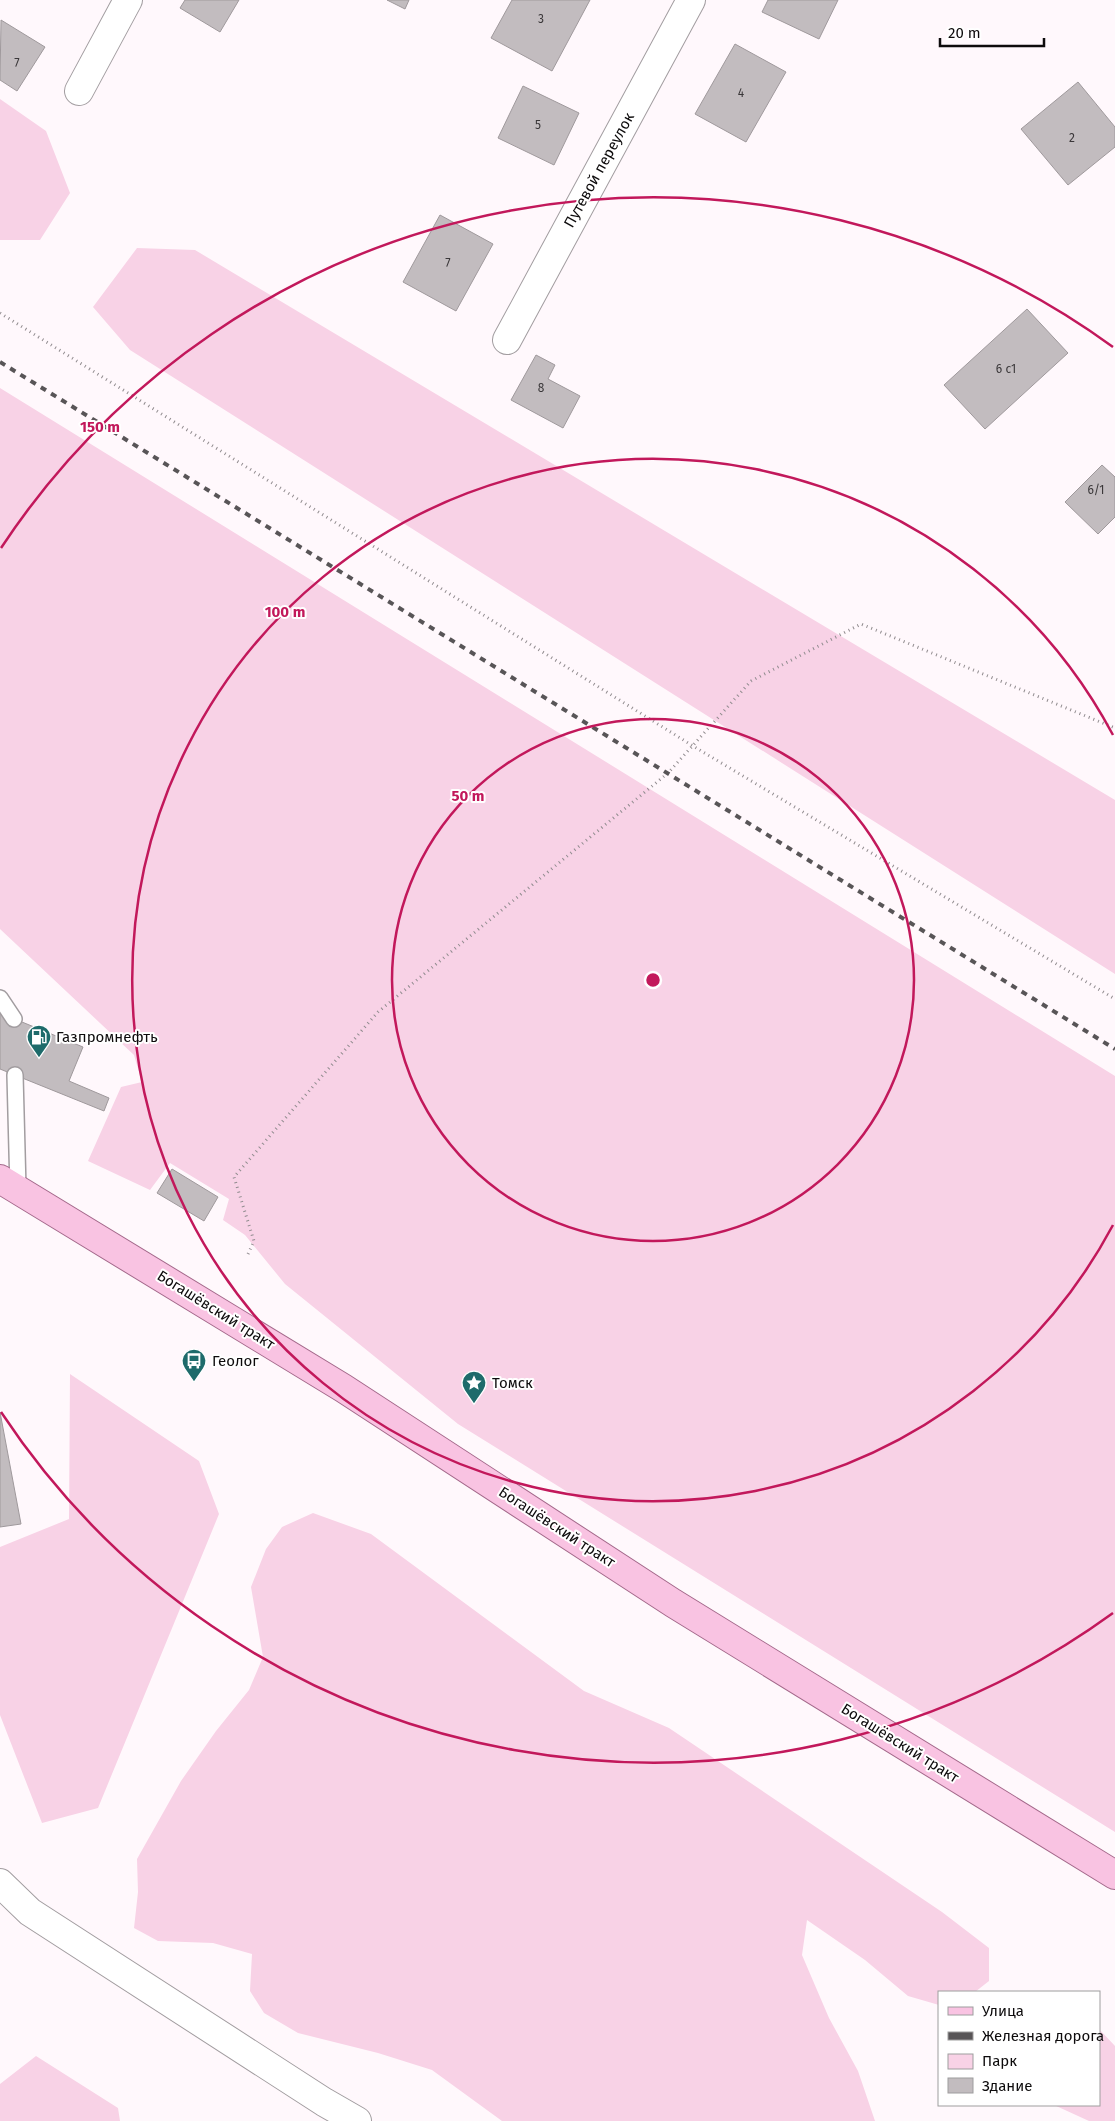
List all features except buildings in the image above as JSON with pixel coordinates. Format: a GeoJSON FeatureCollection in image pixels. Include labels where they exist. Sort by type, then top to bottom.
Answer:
{"type":"FeatureCollection","features":[{"type":"Feature","properties":{"kind":"main road","name":"Богашёвский тракт"},"geometry":{"type":"LineString","coordinates":[[9,1184],[344,1388],[673,1602],[1115,1875]]}},
{"type":"Feature","properties":{"kind":"street"},"geometry":{"type":"LineString","coordinates":[[79,91],[128,0]]}},
{"type":"Feature","properties":{"kind":"street","name":"Путевой переулок"},"geometry":{"type":"LineString","coordinates":[[506,340],[691,0]]}},
{"type":"Feature","properties":{"kind":"street"},"geometry":{"type":"LineString","coordinates":[[0,1882],[30,1912],[315,2097],[356,2121]]}},
{"type":"Feature","properties":{"kind":"lane"},"geometry":{"type":"LineString","coordinates":[[0,998],[14,1019]]}},
{"type":"Feature","properties":{"kind":"lane"},"geometry":{"type":"LineString","coordinates":[[9,1184],[15,1075]]}},
{"type":"Feature","properties":{"kind":"path"},"geometry":{"type":"LineString","coordinates":[[0,313],[694,746],[1115,999]]}},
{"type":"Feature","properties":{"kind":"path"},"geometry":{"type":"LineString","coordinates":[[248,1254],[254,1241],[234,1177],[371,1020],[668,773],[751,681],[861,624],[1115,728]]}},
{"type":"Feature","properties":{"kind":"green space"},"geometry":{"type":"Polygon","coordinates":[[[0,99],[46,131],[70,193],[40,240],[0,240],[0,99]]]}},
{"type":"Feature","properties":{"kind":"green space"},"geometry":{"type":"Polygon","coordinates":[[[137,248],[195,250],[1115,800],[1115,974],[130,350],[93,307],[137,248]]]}},
{"type":"Feature","properties":{"kind":"green space"},"geometry":{"type":"Polygon","coordinates":[[[0,388],[1115,1076],[1115,1832],[458,1424],[285,1284],[245,1235],[223,1220],[229,1199],[170,1163],[150,1190],[88,1161],[121,1087],[142,1082],[134,1055],[0,929],[0,388]]]}},
{"type":"Feature","properties":{"kind":"green space"},"geometry":{"type":"Polygon","coordinates":[[[70,1374],[199,1461],[219,1514],[98,1808],[42,1823],[0,1715],[0,1547],[69,1519],[70,1374]]]}},
{"type":"Feature","properties":{"kind":"green space"},"geometry":{"type":"Polygon","coordinates":[[[313,1513],[371,1534],[584,1691],[669,1728],[942,1912],[989,1948],[989,1981],[976,1991],[938,1991],[938,2005],[908,1996],[865,1960],[807,1920],[802,1955],[829,2018],[858,2071],[875,2121],[502,2121],[432,2070],[378,2053],[298,2033],[264,2013],[250,1991],[252,1954],[213,1943],[158,1941],[134,1928],[138,1892],[137,1859],[181,1781],[216,1731],[249,1690],[263,1657],[251,1587],[266,1549],[282,1527],[313,1513]]]}},
{"type":"Feature","properties":{"kind":"green space"},"geometry":{"type":"Polygon","coordinates":[[[1100,2030],[1115,2046],[1115,2121],[1089,2121],[1056,2106],[1100,2106],[1100,2030]]]}},
{"type":"Feature","properties":{"kind":"green space"},"geometry":{"type":"Polygon","coordinates":[[[36,2056],[118,2108],[120,2121],[0,2121],[0,2084],[36,2056]]]}},
{"type":"Feature","properties":{"kind":"railway"},"geometry":{"type":"LineString","coordinates":[[0,362],[1115,1049]]}},
{"type":"Feature","properties":{"kind":"place","name":"Газпромнефть"},"geometry":{"type":"Point","coordinates":[39,1058]}},
{"type":"Feature","properties":{"kind":"place","name":"Геолог"},"geometry":{"type":"Point","coordinates":[194,1382]}},
{"type":"Feature","properties":{"kind":"place","name":"Томск"},"geometry":{"type":"Point","coordinates":[474,1404]}}]}
